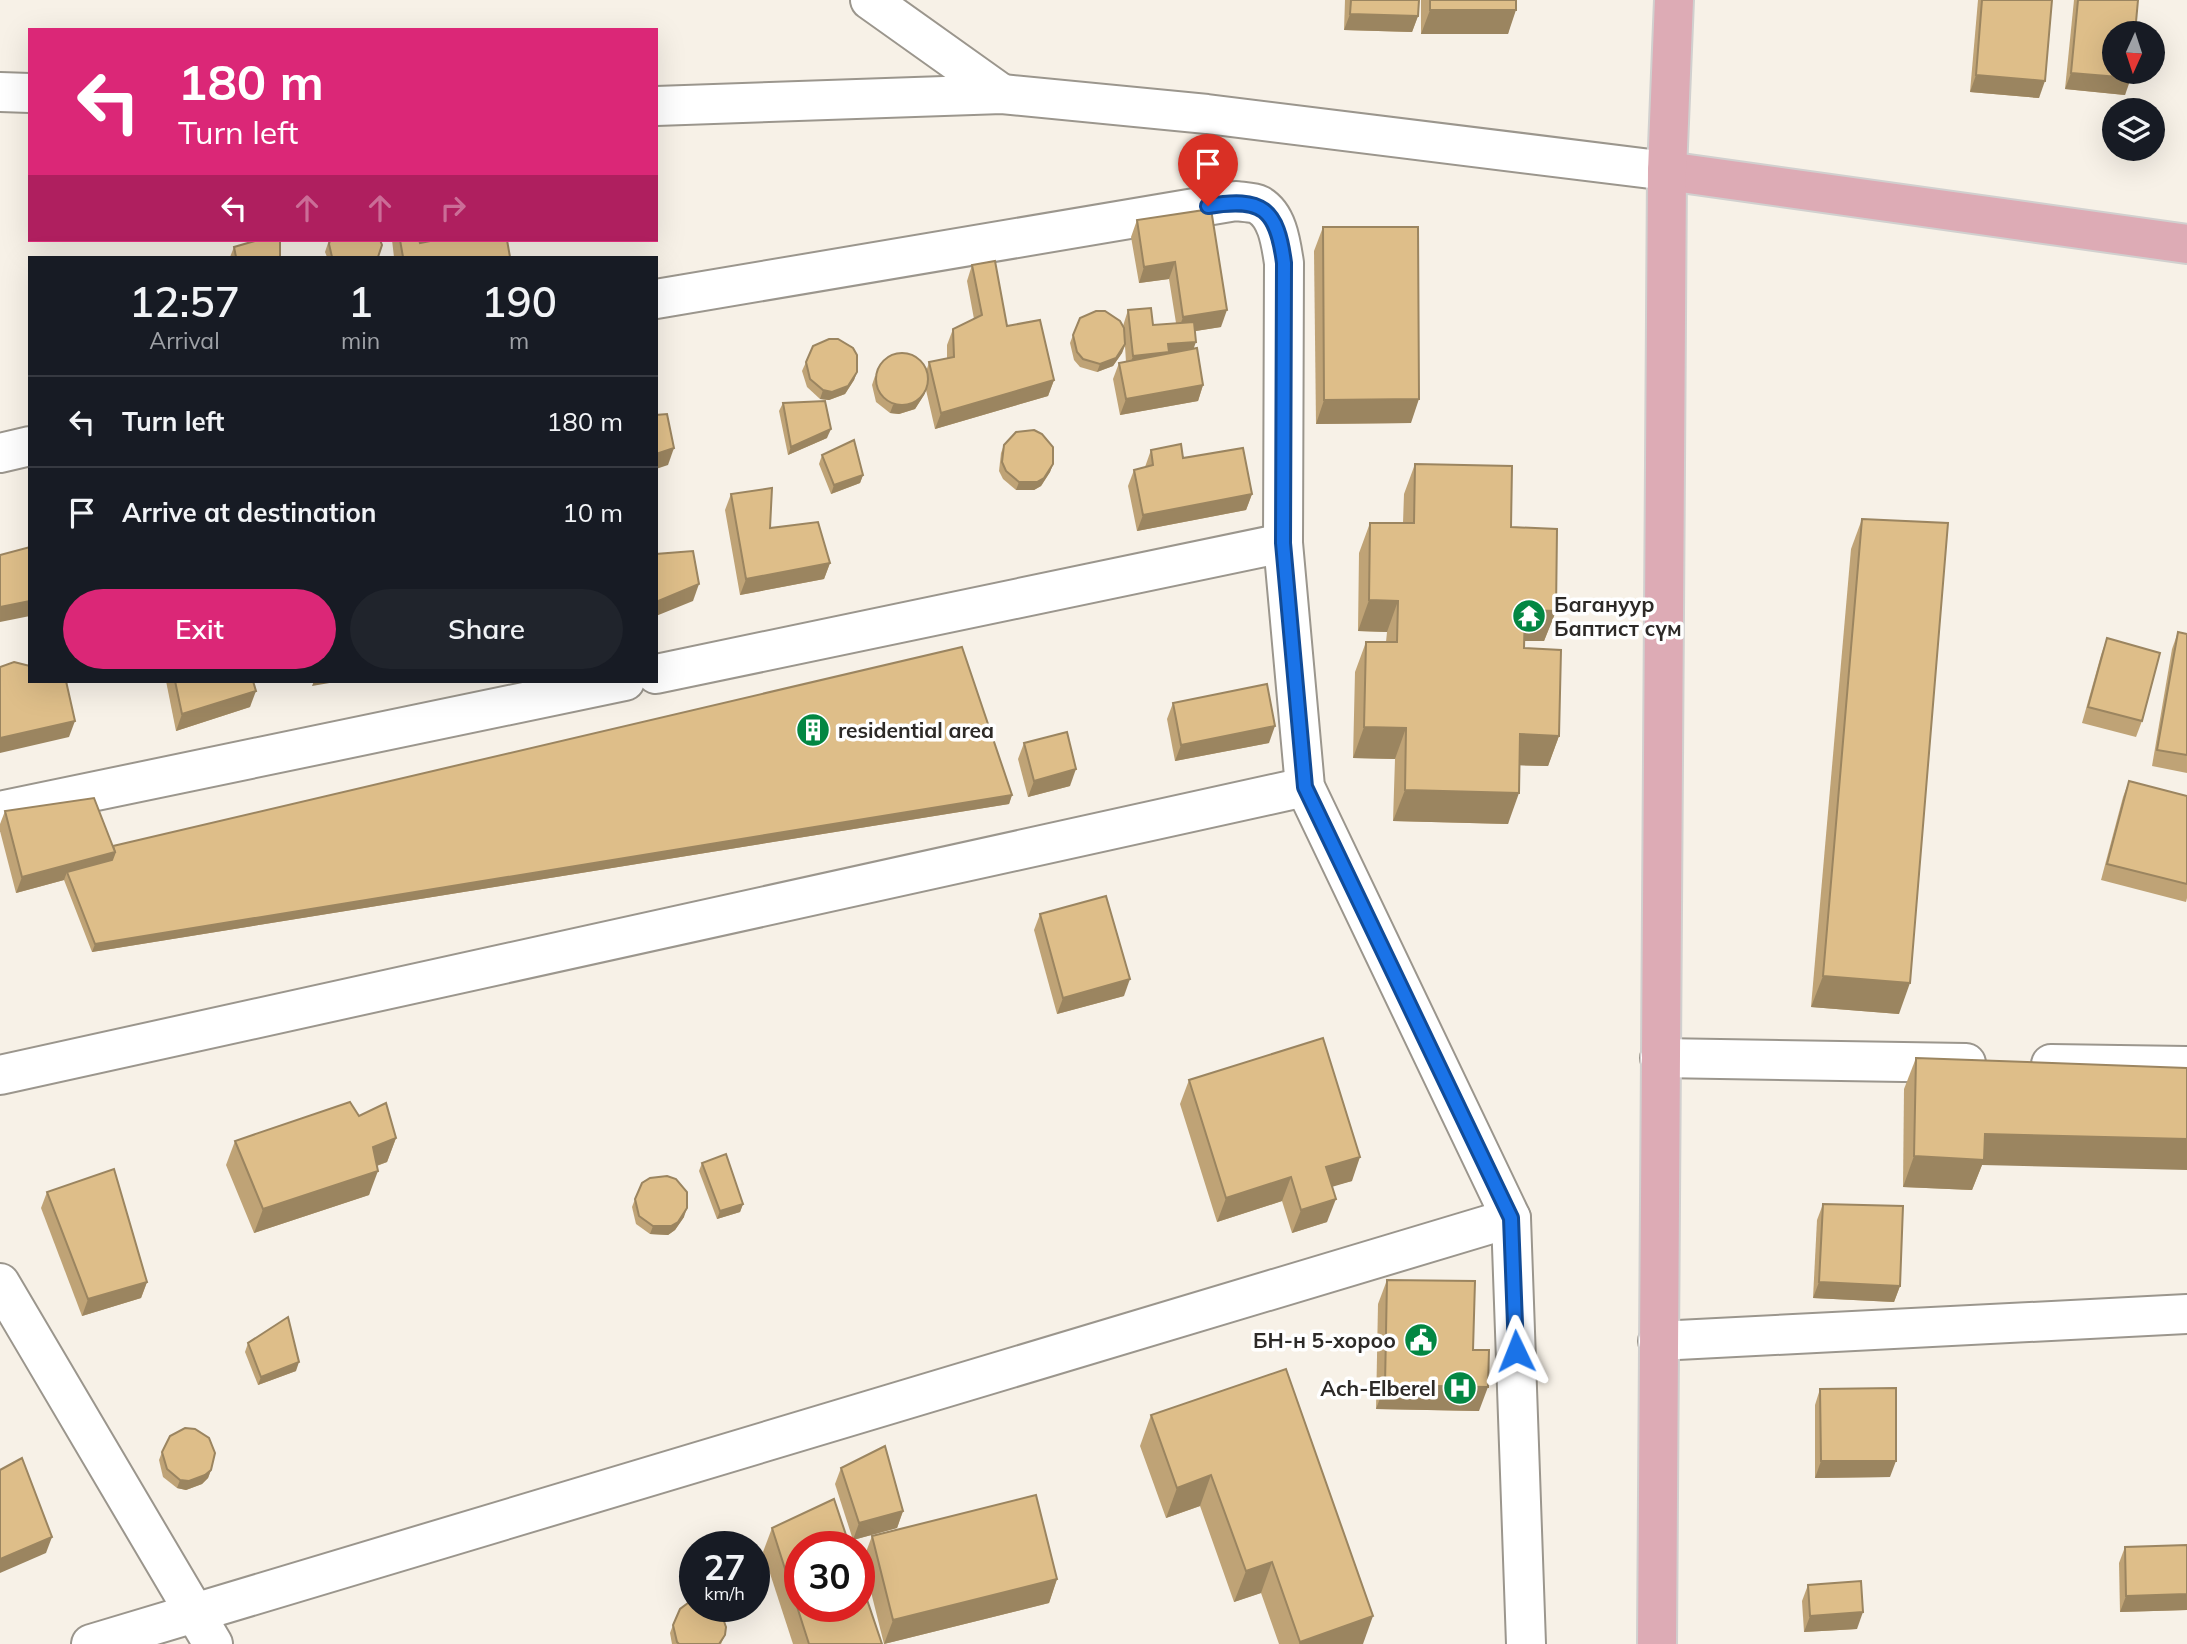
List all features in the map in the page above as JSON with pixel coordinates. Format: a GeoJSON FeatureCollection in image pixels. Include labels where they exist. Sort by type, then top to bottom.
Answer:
{"type":"FeatureCollection","features":[{"type":"Feature","properties":{"kind":"main road"},"geometry":{"type":"LineString","coordinates":[[1657,1644],[1667,171],[1674,0]]}},
{"type":"Feature","properties":{"kind":"main road"},"geometry":{"type":"LineString","coordinates":[[1667,171],[2187,244]]}},
{"type":"Feature","properties":{"kind":"street"},"geometry":{"type":"LineString","coordinates":[[870,0],[1002,94]]}},
{"type":"Feature","properties":{"kind":"street"},"geometry":{"type":"LineString","coordinates":[[0,92],[28,93]]}},
{"type":"Feature","properties":{"kind":"street"},"geometry":{"type":"LineString","coordinates":[[658,106],[1002,94],[1207,114],[1667,171]]}},
{"type":"Feature","properties":{"kind":"street"},"geometry":{"type":"LineString","coordinates":[[658,299],[1236,201],[1258,205],[1271,219],[1280,238],[1284,263],[1283,543],[1305,787],[1511,1218],[1526,1644]]}},
{"type":"Feature","properties":{"kind":"street"},"geometry":{"type":"LineString","coordinates":[[0,453],[28,446]]}},
{"type":"Feature","properties":{"kind":"street"},"geometry":{"type":"LineString","coordinates":[[658,674],[1283,543]]}},
{"type":"Feature","properties":{"kind":"street"},"geometry":{"type":"LineString","coordinates":[[0,811],[615,683]]}},
{"type":"Feature","properties":{"kind":"street"},"geometry":{"type":"LineString","coordinates":[[0,1075],[1305,787]]}},
{"type":"Feature","properties":{"kind":"street"},"geometry":{"type":"LineString","coordinates":[[1660,1058],[2187,1066]]}},
{"type":"Feature","properties":{"kind":"street"},"geometry":{"type":"LineString","coordinates":[[91,1644],[204,1629],[1511,1218]]}},
{"type":"Feature","properties":{"kind":"street"},"geometry":{"type":"LineString","coordinates":[[5,1300],[204,1629]]}},
{"type":"Feature","properties":{"kind":"street"},"geometry":{"type":"LineString","coordinates":[[1658,1341],[2187,1314]]}},
{"type":"Feature","properties":{"kind":"building"},"geometry":{"type":"Polygon","coordinates":[[[1351,0],[1419,0],[1418,16],[1350,14],[1351,0]]]}},
{"type":"Feature","properties":{"kind":"building"},"geometry":{"type":"Polygon","coordinates":[[[1430,0],[1516,0],[1516,10],[1430,10],[1430,0]]]}},
{"type":"Feature","properties":{"kind":"building"},"geometry":{"type":"Polygon","coordinates":[[[1982,0],[2052,0],[2045,81],[1976,75],[1982,0]]]}},
{"type":"Feature","properties":{"kind":"building"},"geometry":{"type":"Polygon","coordinates":[[[2078,0],[2138,0],[2136,21],[2102,21],[2102,76],[2071,73],[2078,0]]]}},
{"type":"Feature","properties":{"kind":"building"},"geometry":{"type":"Polygon","coordinates":[[[1211,209],[1227,310],[1183,317],[1175,262],[1144,267],[1137,220],[1211,209]]]}},
{"type":"Feature","properties":{"kind":"building"},"geometry":{"type":"Polygon","coordinates":[[[1323,227],[1418,227],[1419,399],[1324,400],[1323,227]]]}},
{"type":"Feature","properties":{"kind":"building"},"geometry":{"type":"Polygon","coordinates":[[[251,242],[280,242],[280,256],[236,256],[234,247],[251,242]]]}},
{"type":"Feature","properties":{"kind":"building"},"geometry":{"type":"Polygon","coordinates":[[[381,242],[382,245],[378,256],[332,256],[329,244],[381,242]]]}},
{"type":"Feature","properties":{"kind":"building"},"geometry":{"type":"Polygon","coordinates":[[[400,242],[507,242],[510,256],[403,256],[400,242]]]}},
{"type":"Feature","properties":{"kind":"building"},"geometry":{"type":"Polygon","coordinates":[[[995,261],[1007,326],[1040,320],[1054,380],[941,413],[929,362],[954,357],[953,329],[982,315],[972,265],[995,261]]]}},
{"type":"Feature","properties":{"kind":"building"},"geometry":{"type":"Polygon","coordinates":[[[1151,308],[1153,325],[1194,322],[1196,342],[1168,344],[1169,352],[1133,356],[1128,310],[1151,308]]]}},
{"type":"Feature","properties":{"kind":"building"},"geometry":{"type":"Polygon","coordinates":[[[1096,311],[1105,311],[1120,321],[1124,328],[1125,344],[1116,358],[1100,364],[1083,359],[1077,352],[1073,335],[1080,318],[1096,311]]]}},
{"type":"Feature","properties":{"kind":"building"},"geometry":{"type":"Polygon","coordinates":[[[829,339],[838,339],[853,348],[857,355],[857,372],[848,386],[832,392],[823,390],[810,379],[806,362],[813,346],[829,339]]]}},
{"type":"Feature","properties":{"kind":"building"},"geometry":{"type":"Polygon","coordinates":[[[1197,348],[1203,385],[1126,399],[1119,363],[1197,348]]]}},
{"type":"Feature","properties":{"kind":"building"},"geometry":{"type":"Polygon","coordinates":[[[902,353],[912,355],[920,361],[926,369],[926,389],[920,397],[912,403],[902,405],[892,403],[884,397],[878,389],[876,379],[878,369],[884,361],[892,355],[902,353]]]}},
{"type":"Feature","properties":{"kind":"building"},"geometry":{"type":"Polygon","coordinates":[[[825,401],[831,429],[791,447],[783,403],[825,401]]]}},
{"type":"Feature","properties":{"kind":"building"},"geometry":{"type":"Polygon","coordinates":[[[667,414],[674,448],[658,453],[658,415],[667,414]]]}},
{"type":"Feature","properties":{"kind":"building"},"geometry":{"type":"Polygon","coordinates":[[[1034,430],[1042,434],[1053,447],[1053,464],[1044,478],[1037,482],[1019,482],[1006,471],[1002,462],[1004,445],[1016,432],[1034,430]]]}},
{"type":"Feature","properties":{"kind":"building"},"geometry":{"type":"Polygon","coordinates":[[[854,440],[863,475],[834,485],[822,455],[854,440]]]}},
{"type":"Feature","properties":{"kind":"building"},"geometry":{"type":"Polygon","coordinates":[[[1181,444],[1183,458],[1243,448],[1252,494],[1143,515],[1134,470],[1153,465],[1151,450],[1181,444]]]}},
{"type":"Feature","properties":{"kind":"building"},"geometry":{"type":"Polygon","coordinates":[[[1415,464],[1512,466],[1511,527],[1557,529],[1556,611],[1525,610],[1524,648],[1561,650],[1559,736],[1520,734],[1519,793],[1405,790],[1406,728],[1364,727],[1366,642],[1397,642],[1398,601],[1369,600],[1370,523],[1414,523],[1415,464]]]}},
{"type":"Feature","properties":{"kind":"building"},"geometry":{"type":"Polygon","coordinates":[[[772,488],[770,528],[818,522],[830,563],[746,579],[731,494],[772,488]]]}},
{"type":"Feature","properties":{"kind":"building"},"geometry":{"type":"Polygon","coordinates":[[[1862,519],[1948,523],[1910,983],[1823,976],[1862,519]]]}},
{"type":"Feature","properties":{"kind":"building"},"geometry":{"type":"Polygon","coordinates":[[[28,548],[28,601],[0,607],[0,555],[28,548]]]}},
{"type":"Feature","properties":{"kind":"building"},"geometry":{"type":"Polygon","coordinates":[[[693,551],[699,584],[658,601],[658,554],[693,551]]]}},
{"type":"Feature","properties":{"kind":"building"},"geometry":{"type":"Polygon","coordinates":[[[2178,632],[2187,634],[2187,755],[2157,750],[2178,632]]]}},
{"type":"Feature","properties":{"kind":"building"},"geometry":{"type":"Polygon","coordinates":[[[2107,638],[2160,653],[2142,721],[2088,707],[2107,638]]]}},
{"type":"Feature","properties":{"kind":"building","name":"residential area"},"geometry":{"type":"Polygon","coordinates":[[[962,647],[1012,795],[95,944],[67,872],[112,860],[115,852],[113,846],[962,647]]]}},
{"type":"Feature","properties":{"kind":"building"},"geometry":{"type":"Polygon","coordinates":[[[14,662],[28,666],[28,683],[66,683],[75,721],[0,738],[0,667],[14,662]]]}},
{"type":"Feature","properties":{"kind":"building"},"geometry":{"type":"Polygon","coordinates":[[[175,683],[254,683],[256,691],[182,714],[175,683]]]}},
{"type":"Feature","properties":{"kind":"building"},"geometry":{"type":"Polygon","coordinates":[[[1267,684],[1275,726],[1181,745],[1173,703],[1267,684]]]}},
{"type":"Feature","properties":{"kind":"building"},"geometry":{"type":"Polygon","coordinates":[[[1067,732],[1076,769],[1034,781],[1024,743],[1067,732]]]}},
{"type":"Feature","properties":{"kind":"building"},"geometry":{"type":"Polygon","coordinates":[[[2129,781],[2187,796],[2187,884],[2107,864],[2129,781]]]}},
{"type":"Feature","properties":{"kind":"building"},"geometry":{"type":"Polygon","coordinates":[[[94,798],[115,852],[22,877],[5,811],[94,798]]]}},
{"type":"Feature","properties":{"kind":"building"},"geometry":{"type":"Polygon","coordinates":[[[1106,896],[1130,979],[1063,998],[1040,914],[1106,896]]]}},
{"type":"Feature","properties":{"kind":"building"},"geometry":{"type":"Polygon","coordinates":[[[1323,1038],[1360,1157],[1326,1167],[1336,1199],[1301,1210],[1291,1177],[1226,1198],[1189,1080],[1323,1038]]]}},
{"type":"Feature","properties":{"kind":"building"},"geometry":{"type":"Polygon","coordinates":[[[1916,1058],[2187,1068],[2187,1139],[1985,1134],[1984,1160],[1914,1156],[1916,1058]]]}},
{"type":"Feature","properties":{"kind":"building"},"geometry":{"type":"Polygon","coordinates":[[[350,1102],[359,1116],[386,1103],[396,1138],[373,1147],[378,1171],[263,1209],[235,1141],[350,1102]]]}},
{"type":"Feature","properties":{"kind":"building"},"geometry":{"type":"Polygon","coordinates":[[[726,1154],[743,1204],[720,1211],[702,1163],[726,1154]]]}},
{"type":"Feature","properties":{"kind":"building"},"geometry":{"type":"Polygon","coordinates":[[[114,1169],[147,1282],[88,1299],[47,1192],[114,1169]]]}},
{"type":"Feature","properties":{"kind":"building"},"geometry":{"type":"Polygon","coordinates":[[[667,1176],[676,1179],[687,1192],[687,1208],[678,1222],[671,1226],[653,1226],[639,1216],[635,1199],[642,1183],[650,1178],[667,1176]]]}},
{"type":"Feature","properties":{"kind":"building"},"geometry":{"type":"Polygon","coordinates":[[[1823,1204],[1903,1206],[1900,1286],[1819,1282],[1823,1204]]]}},
{"type":"Feature","properties":{"kind":"building","name":"БН-н 5-хороо"},"geometry":{"type":"Polygon","coordinates":[[[1387,1280],[1475,1281],[1473,1350],[1489,1350],[1488,1387],[1385,1385],[1387,1280]]]}},
{"type":"Feature","properties":{"kind":"building"},"geometry":{"type":"Polygon","coordinates":[[[288,1317],[299,1362],[261,1377],[248,1343],[288,1317]]]}},
{"type":"Feature","properties":{"kind":"building"},"geometry":{"type":"Polygon","coordinates":[[[1286,1369],[1373,1616],[1300,1642],[1272,1562],[1246,1571],[1211,1475],[1177,1488],[1151,1415],[1286,1369]]]}},
{"type":"Feature","properties":{"kind":"building"},"geometry":{"type":"Polygon","coordinates":[[[1896,1388],[1896,1461],[1821,1461],[1820,1389],[1896,1388]]]}},
{"type":"Feature","properties":{"kind":"building"},"geometry":{"type":"Polygon","coordinates":[[[185,1428],[195,1429],[209,1438],[215,1453],[211,1470],[189,1481],[180,1480],[167,1469],[162,1452],[170,1436],[185,1428]]]}},
{"type":"Feature","properties":{"kind":"building"},"geometry":{"type":"Polygon","coordinates":[[[885,1446],[903,1511],[859,1523],[841,1468],[885,1446]]]}},
{"type":"Feature","properties":{"kind":"building"},"geometry":{"type":"Polygon","coordinates":[[[22,1458],[52,1537],[0,1559],[0,1470],[22,1458]]]}},
{"type":"Feature","properties":{"kind":"building"},"geometry":{"type":"Polygon","coordinates":[[[1036,1495],[1057,1579],[893,1620],[875,1548],[875,1535],[1036,1495]]]}},
{"type":"Feature","properties":{"kind":"building"},"geometry":{"type":"Polygon","coordinates":[[[834,1499],[845,1531],[784,1531],[784,1566],[772,1528],[834,1499]]]}},
{"type":"Feature","properties":{"kind":"building"},"geometry":{"type":"Polygon","coordinates":[[[2187,1545],[2187,1594],[2126,1596],[2125,1547],[2187,1545]]]}},
{"type":"Feature","properties":{"kind":"building"},"geometry":{"type":"Polygon","coordinates":[[[1861,1581],[1863,1612],[1810,1616],[1808,1585],[1861,1581]]]}},
{"type":"Feature","properties":{"kind":"building"},"geometry":{"type":"Polygon","coordinates":[[[679,1611],[679,1622],[724,1622],[726,1627],[725,1635],[719,1644],[679,1644],[673,1625],[679,1611]]]}},
{"type":"Feature","properties":{"kind":"building"},"geometry":{"type":"Polygon","coordinates":[[[802,1622],[875,1622],[882,1644],[809,1644],[802,1622]]]}},
{"type":"Feature","properties":{"kind":"place","name":"Багануур Баптист сүм"},"geometry":{"type":"Point","coordinates":[1529,616]}},
{"type":"Feature","properties":{"kind":"place","name":"residential area"},"geometry":{"type":"Point","coordinates":[813,730]}},
{"type":"Feature","properties":{"kind":"place","name":"БН-н 5-хороо"},"geometry":{"type":"Point","coordinates":[1421,1340]}},
{"type":"Feature","properties":{"kind":"place","name":"Ach-Elberel"},"geometry":{"type":"Point","coordinates":[1460,1388]}},
{"type":"Feature","properties":{"kind":"route"},"geometry":{"type":"LineString","coordinates":[[1208,206],[1236,201],[1258,205],[1271,219],[1280,238],[1284,263],[1283,543],[1305,787],[1511,1218],[1516,1351]]}}]}
